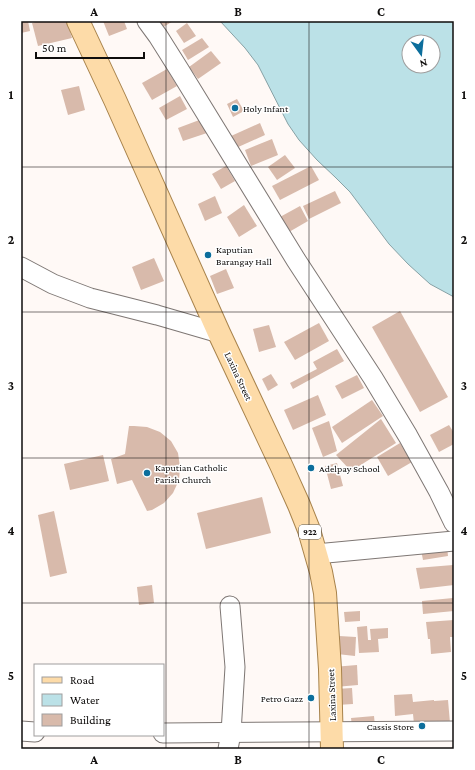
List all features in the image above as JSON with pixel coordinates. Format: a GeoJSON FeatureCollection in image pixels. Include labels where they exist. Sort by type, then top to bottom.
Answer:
{"type":"FeatureCollection","features":[{"type":"Feature","properties":{"kind":"main road","name":"Laxina Street"},"geometry":{"type":"LineString","coordinates":[[78,21],[219,333],[299,505],[309,530],[321,572],[325,593],[330,669],[332,741]]}},
{"type":"Feature","properties":{"kind":"street"},"geometry":{"type":"LineString","coordinates":[[147,21],[158,36],[296,260],[408,436],[439,492],[454,523]]}},
{"type":"Feature","properties":{"kind":"street"},"geometry":{"type":"LineString","coordinates":[[21,267],[52,284],[90,298],[219,333]]}},
{"type":"Feature","properties":{"kind":"street"},"geometry":{"type":"LineString","coordinates":[[316,554],[454,541]]}},
{"type":"Feature","properties":{"kind":"street"},"geometry":{"type":"LineString","coordinates":[[229,741],[235,667],[230,606]]}},
{"type":"Feature","properties":{"kind":"street"},"geometry":{"type":"LineString","coordinates":[[21,731],[34,732]]}},
{"type":"Feature","properties":{"kind":"street"},"geometry":{"type":"LineString","coordinates":[[164,733],[229,741],[332,741],[454,731]]}},
{"type":"Feature","properties":{"kind":"water"},"geometry":{"type":"Polygon","coordinates":[[[220,21],[454,21],[454,297],[430,284],[408,264],[389,244],[350,192],[299,140],[288,124],[258,65],[245,48],[220,21]]]}},
{"type":"Feature","properties":{"kind":"building"},"geometry":{"type":"Polygon","coordinates":[[[21,21],[28,21],[30,31],[21,33],[21,21]]]}},
{"type":"Feature","properties":{"kind":"building"},"geometry":{"type":"Polygon","coordinates":[[[40,21],[67,21],[72,38],[38,46],[32,23],[40,21]]]}},
{"type":"Feature","properties":{"kind":"building"},"geometry":{"type":"Polygon","coordinates":[[[103,21],[124,21],[127,29],[109,36],[103,21]]]}},
{"type":"Feature","properties":{"kind":"building"},"geometry":{"type":"Polygon","coordinates":[[[158,21],[173,21],[162,28],[158,21]]]}},
{"type":"Feature","properties":{"kind":"building"},"geometry":{"type":"Polygon","coordinates":[[[187,23],[196,36],[184,43],[176,31],[187,23]]]}},
{"type":"Feature","properties":{"kind":"building"},"geometry":{"type":"Polygon","coordinates":[[[202,38],[209,47],[188,60],[182,50],[202,38]]]}},
{"type":"Feature","properties":{"kind":"building"},"geometry":{"type":"Polygon","coordinates":[[[211,51],[221,63],[198,79],[189,67],[211,51]]]}},
{"type":"Feature","properties":{"kind":"building"},"geometry":{"type":"Polygon","coordinates":[[[167,69],[177,86],[152,100],[142,83],[167,69]]]}},
{"type":"Feature","properties":{"kind":"building"},"geometry":{"type":"Polygon","coordinates":[[[79,86],[85,110],[68,115],[61,90],[79,86]]]}},
{"type":"Feature","properties":{"kind":"building"},"geometry":{"type":"Polygon","coordinates":[[[180,96],[187,109],[166,120],[159,108],[180,96]]]}},
{"type":"Feature","properties":{"kind":"building","name":"Holy Infant"},"geometry":{"type":"Polygon","coordinates":[[[237,99],[244,111],[233,117],[227,104],[237,99]]]}},
{"type":"Feature","properties":{"kind":"building"},"geometry":{"type":"Polygon","coordinates":[[[202,119],[207,133],[183,141],[178,128],[202,119]]]}},
{"type":"Feature","properties":{"kind":"building"},"geometry":{"type":"Polygon","coordinates":[[[260,123],[265,135],[236,148],[231,136],[260,123]]]}},
{"type":"Feature","properties":{"kind":"building"},"geometry":{"type":"Polygon","coordinates":[[[272,139],[278,155],[251,166],[245,150],[272,139]]]}},
{"type":"Feature","properties":{"kind":"building"},"geometry":{"type":"Polygon","coordinates":[[[285,155],[295,168],[277,180],[268,167],[285,155]]]}},
{"type":"Feature","properties":{"kind":"building"},"geometry":{"type":"Polygon","coordinates":[[[226,166],[235,181],[221,189],[212,174],[226,166]]]}},
{"type":"Feature","properties":{"kind":"building"},"geometry":{"type":"Polygon","coordinates":[[[311,166],[319,180],[280,200],[272,186],[311,166]]]}},
{"type":"Feature","properties":{"kind":"building"},"geometry":{"type":"Polygon","coordinates":[[[335,191],[341,203],[309,219],[303,206],[335,191]]]}},
{"type":"Feature","properties":{"kind":"building"},"geometry":{"type":"Polygon","coordinates":[[[215,196],[222,213],[205,221],[198,204],[215,196]]]}},
{"type":"Feature","properties":{"kind":"building"},"geometry":{"type":"Polygon","coordinates":[[[244,205],[257,226],[239,237],[227,217],[244,205]]]}},
{"type":"Feature","properties":{"kind":"building"},"geometry":{"type":"Polygon","coordinates":[[[300,206],[308,221],[289,232],[280,217],[300,206]]]}},
{"type":"Feature","properties":{"kind":"building"},"geometry":{"type":"Polygon","coordinates":[[[154,258],[164,281],[141,290],[132,267],[154,258]]]}},
{"type":"Feature","properties":{"kind":"building"},"geometry":{"type":"Polygon","coordinates":[[[226,269],[234,288],[217,294],[210,276],[226,269]]]}},
{"type":"Feature","properties":{"kind":"building"},"geometry":{"type":"Polygon","coordinates":[[[400,311],[448,397],[420,412],[372,327],[400,311]]]}},
{"type":"Feature","properties":{"kind":"building"},"geometry":{"type":"Polygon","coordinates":[[[319,323],[329,341],[295,360],[284,342],[319,323]]]}},
{"type":"Feature","properties":{"kind":"building"},"geometry":{"type":"Polygon","coordinates":[[[269,325],[276,347],[259,352],[253,329],[269,325]]]}},
{"type":"Feature","properties":{"kind":"building"},"geometry":{"type":"Polygon","coordinates":[[[337,349],[344,361],[293,389],[290,383],[317,369],[313,362],[337,349]]]}},
{"type":"Feature","properties":{"kind":"building"},"geometry":{"type":"Polygon","coordinates":[[[271,374],[278,385],[268,391],[262,379],[271,374]]]}},
{"type":"Feature","properties":{"kind":"building"},"geometry":{"type":"Polygon","coordinates":[[[357,375],[364,388],[342,399],[335,386],[357,375]]]}},
{"type":"Feature","properties":{"kind":"building"},"geometry":{"type":"Polygon","coordinates":[[[318,395],[326,415],[293,430],[284,410],[318,395]]]}},
{"type":"Feature","properties":{"kind":"building"},"geometry":{"type":"Polygon","coordinates":[[[372,400],[383,416],[342,443],[332,427],[372,400]]]}},
{"type":"Feature","properties":{"kind":"building"},"geometry":{"type":"Polygon","coordinates":[[[381,419],[396,443],[351,471],[336,455],[381,419]]]}},
{"type":"Feature","properties":{"kind":"building"},"geometry":{"type":"Polygon","coordinates":[[[329,421],[337,451],[323,457],[312,428],[329,421]]]}},
{"type":"Feature","properties":{"kind":"building"},"geometry":{"type":"Polygon","coordinates":[[[449,425],[454,433],[454,444],[439,452],[430,435],[449,425]]]}},
{"type":"Feature","properties":{"kind":"building","name":"Kaputian Catholic Parish Church"},"geometry":{"type":"Polygon","coordinates":[[[129,426],[147,427],[160,432],[171,441],[178,453],[180,467],[179,480],[173,493],[164,503],[152,510],[147,511],[132,480],[117,484],[111,459],[125,454],[129,426]]]}},
{"type":"Feature","properties":{"kind":"building"},"geometry":{"type":"Polygon","coordinates":[[[400,443],[412,462],[388,476],[377,457],[400,443]]]}},
{"type":"Feature","properties":{"kind":"building"},"geometry":{"type":"Polygon","coordinates":[[[103,455],[109,481],[70,490],[64,464],[103,455]]]}},
{"type":"Feature","properties":{"kind":"building"},"geometry":{"type":"Polygon","coordinates":[[[337,463],[343,486],[331,489],[325,466],[337,463]]]}},
{"type":"Feature","properties":{"kind":"building"},"geometry":{"type":"Polygon","coordinates":[[[262,497],[271,533],[206,549],[197,513],[262,497]]]}},
{"type":"Feature","properties":{"kind":"building"},"geometry":{"type":"Polygon","coordinates":[[[54,511],[67,573],[50,577],[38,515],[54,511]]]}},
{"type":"Feature","properties":{"kind":"building"},"geometry":{"type":"Polygon","coordinates":[[[447,546],[448,556],[423,560],[421,550],[447,546]]]}},
{"type":"Feature","properties":{"kind":"building"},"geometry":{"type":"Polygon","coordinates":[[[453,565],[454,585],[420,589],[416,568],[453,565]]]}},
{"type":"Feature","properties":{"kind":"building"},"geometry":{"type":"Polygon","coordinates":[[[152,585],[154,603],[139,605],[137,587],[152,585]]]}},
{"type":"Feature","properties":{"kind":"building"},"geometry":{"type":"Polygon","coordinates":[[[453,598],[454,611],[423,614],[422,601],[453,598]]]}},
{"type":"Feature","properties":{"kind":"building"},"geometry":{"type":"Polygon","coordinates":[[[360,611],[360,621],[345,622],[344,612],[360,611]]]}},
{"type":"Feature","properties":{"kind":"building"},"geometry":{"type":"Polygon","coordinates":[[[454,620],[454,637],[450,637],[451,652],[431,654],[430,639],[428,639],[426,622],[454,620]]]}},
{"type":"Feature","properties":{"kind":"building"},"geometry":{"type":"Polygon","coordinates":[[[367,626],[368,640],[371,640],[370,629],[388,628],[388,638],[378,639],[379,652],[359,653],[357,627],[367,626]]]}},
{"type":"Feature","properties":{"kind":"building"},"geometry":{"type":"Polygon","coordinates":[[[339,636],[356,637],[355,656],[337,654],[339,636]]]}},
{"type":"Feature","properties":{"kind":"building"},"geometry":{"type":"Polygon","coordinates":[[[357,665],[358,685],[335,687],[333,667],[357,665]]]}},
{"type":"Feature","properties":{"kind":"building"},"geometry":{"type":"Polygon","coordinates":[[[352,688],[353,704],[337,705],[336,689],[352,688]]]}},
{"type":"Feature","properties":{"kind":"building"},"geometry":{"type":"Polygon","coordinates":[[[412,694],[413,702],[448,700],[450,723],[414,724],[413,714],[395,716],[394,695],[412,694]]]}},
{"type":"Feature","properties":{"kind":"building"},"geometry":{"type":"Polygon","coordinates":[[[374,716],[375,726],[352,727],[351,718],[374,716]]]}},
{"type":"Feature","properties":{"kind":"place","name":"Holy Infant"},"geometry":{"type":"Point","coordinates":[235,108]}},
{"type":"Feature","properties":{"kind":"place","name":"Kaputian Barangay Hall"},"geometry":{"type":"Point","coordinates":[208,255]}},
{"type":"Feature","properties":{"kind":"place","name":"Adelpay School"},"geometry":{"type":"Point","coordinates":[311,468]}},
{"type":"Feature","properties":{"kind":"place","name":"Kaputian Catholic Parish Church"},"geometry":{"type":"Point","coordinates":[147,473]}},
{"type":"Feature","properties":{"kind":"place","name":"Petro Gazz"},"geometry":{"type":"Point","coordinates":[311,698]}},
{"type":"Feature","properties":{"kind":"place","name":"Cassis Store"},"geometry":{"type":"Point","coordinates":[422,726]}}]}
